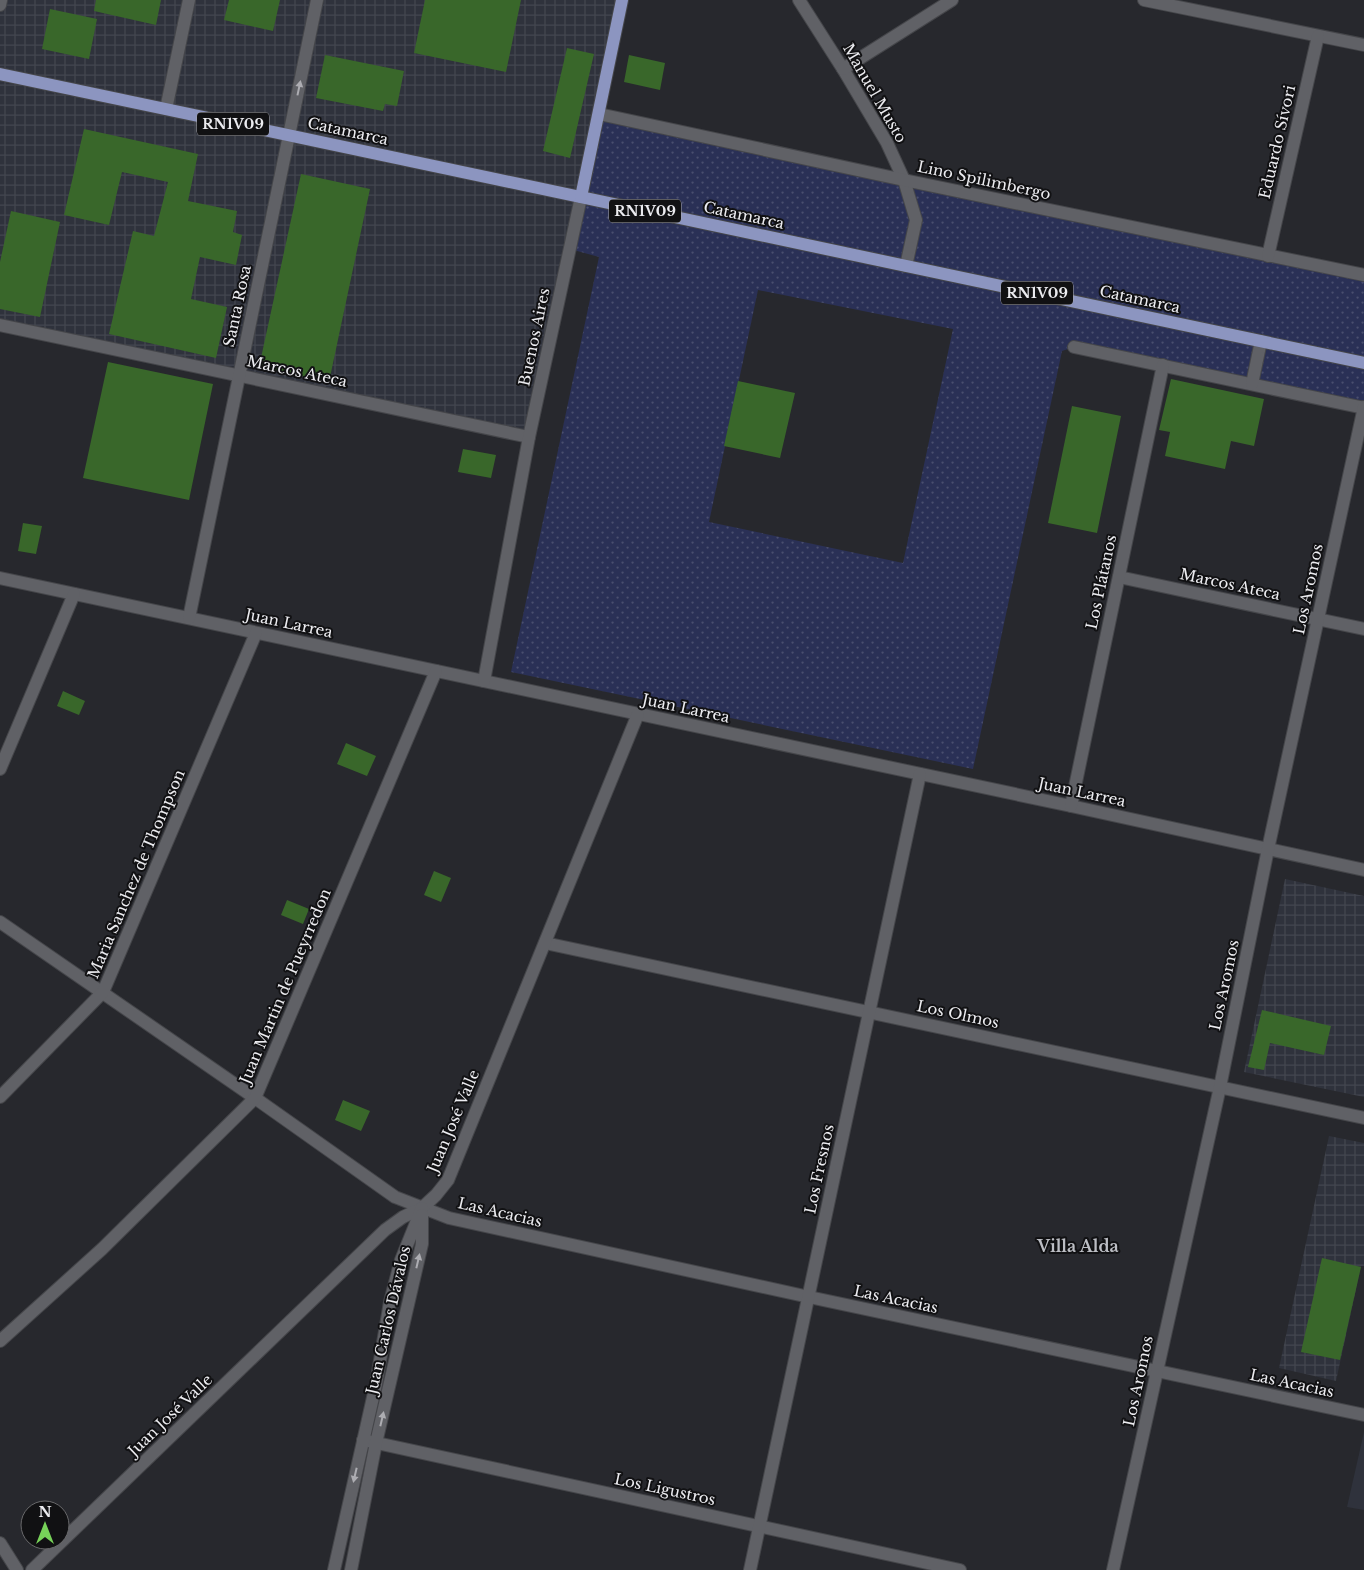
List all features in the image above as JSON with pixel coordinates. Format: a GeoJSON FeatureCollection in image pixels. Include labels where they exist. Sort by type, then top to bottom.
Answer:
{"type":"FeatureCollection","features":[{"type":"Feature","properties":{"kind":"main road","name":"Buenos Aires"},"geometry":{"type":"LineString","coordinates":[[581,197],[622,0]]}},
{"type":"Feature","properties":{"kind":"main road","name":"Catamarca"},"geometry":{"type":"LineString","coordinates":[[0,74],[1364,363]]}},
{"type":"Feature","properties":{"kind":"street"},"geometry":{"type":"LineString","coordinates":[[0,5],[1,0]]}},
{"type":"Feature","properties":{"kind":"street"},"geometry":{"type":"LineString","coordinates":[[166,109],[189,0]]}},
{"type":"Feature","properties":{"kind":"street","name":"Santa Rosa"},"geometry":{"type":"LineString","coordinates":[[189,618],[317,0]]}},
{"type":"Feature","properties":{"kind":"street","name":"Manuel Musto"},"geometry":{"type":"LineString","coordinates":[[799,0],[887,143],[904,180],[916,220],[906,266]]}},
{"type":"Feature","properties":{"kind":"street"},"geometry":{"type":"LineString","coordinates":[[843,69],[952,0]]}},
{"type":"Feature","properties":{"kind":"street"},"geometry":{"type":"LineString","coordinates":[[1144,0],[1364,46]]}},
{"type":"Feature","properties":{"kind":"street","name":"Eduardo Sívori"},"geometry":{"type":"LineString","coordinates":[[1268,256],[1318,36]]}},
{"type":"Feature","properties":{"kind":"street","name":"Lino Spilimbergo"},"geometry":{"type":"LineString","coordinates":[[599,114],[904,180],[1364,275]]}},
{"type":"Feature","properties":{"kind":"street","name":"Buenos Aires"},"geometry":{"type":"LineString","coordinates":[[484,681],[529,438],[581,197]]}},
{"type":"Feature","properties":{"kind":"street","name":"Marcos Ateca"},"geometry":{"type":"LineString","coordinates":[[0,325],[529,438]]}},
{"type":"Feature","properties":{"kind":"street"},"geometry":{"type":"LineString","coordinates":[[1252,384],[1261,341]]}},
{"type":"Feature","properties":{"kind":"street"},"geometry":{"type":"LineString","coordinates":[[1074,347],[1364,407]]}},
{"type":"Feature","properties":{"kind":"street","name":"Los Plátanos"},"geometry":{"type":"LineString","coordinates":[[1071,806],[1163,365]]}},
{"type":"Feature","properties":{"kind":"street","name":"Los Aromos"},"geometry":{"type":"LineString","coordinates":[[1113,1570],[1220,1087],[1268,849],[1364,407]]}},
{"type":"Feature","properties":{"kind":"street","name":"Marcos Ateca"},"geometry":{"type":"LineString","coordinates":[[1119,577],[1364,629]]}},
{"type":"Feature","properties":{"kind":"street","name":"Juan Larrea"},"geometry":{"type":"LineString","coordinates":[[0,578],[1364,870]]}},
{"type":"Feature","properties":{"kind":"street"},"geometry":{"type":"LineString","coordinates":[[0,769],[74,594]]}},
{"type":"Feature","properties":{"kind":"street","name":"Maria Sanchez de Thompson"},"geometry":{"type":"LineString","coordinates":[[0,1097],[103,992],[256,633]]}},
{"type":"Feature","properties":{"kind":"street","name":"Juan Martin de Pueyrredon"},"geometry":{"type":"LineString","coordinates":[[0,1342],[102,1249],[255,1098],[436,671]]}},
{"type":"Feature","properties":{"kind":"street","name":"Juan José Valle"},"geometry":{"type":"LineString","coordinates":[[32,1570],[385,1230],[403,1217],[422,1208],[448,1180],[638,714]]}},
{"type":"Feature","properties":{"kind":"street","name":"Los Fresnos"},"geometry":{"type":"LineString","coordinates":[[750,1570],[920,774]]}},
{"type":"Feature","properties":{"kind":"street","name":"Las Acacias"},"geometry":{"type":"LineString","coordinates":[[0,922],[395,1197],[422,1208],[450,1218],[808,1297],[1364,1415]]}},
{"type":"Feature","properties":{"kind":"street","name":"Los Olmos"},"geometry":{"type":"LineString","coordinates":[[545,943],[1364,1118]]}},
{"type":"Feature","properties":{"kind":"street","name":"Juan Carlos Dávalos"},"geometry":{"type":"LineString","coordinates":[[334,1570],[376,1384],[390,1302],[401,1260],[422,1208]]}},
{"type":"Feature","properties":{"kind":"street","name":"Juan Carlos Dávalos"},"geometry":{"type":"LineString","coordinates":[[350,1570],[376,1443],[422,1244],[422,1208]]}},
{"type":"Feature","properties":{"kind":"street","name":"Los Ligustros"},"geometry":{"type":"LineString","coordinates":[[363,1440],[960,1570]]}},
{"type":"Feature","properties":{"kind":"street"},"geometry":{"type":"LineString","coordinates":[[0,1544],[17,1570]]}},
{"type":"Feature","properties":{"kind":"shaded area"},"geometry":{"type":"Polygon","coordinates":[[[0,0],[622,0],[529,437],[0,325],[0,0]]]}},
{"type":"Feature","properties":{"kind":"shaded area"},"geometry":{"type":"Polygon","coordinates":[[[599,114],[1364,275],[1364,408],[1074,347],[1062,351],[973,769],[511,672],[599,257],[570,249],[599,114]],[[758,290],[709,522],[903,563],[953,329],[758,290]]]}},
{"type":"Feature","properties":{"kind":"shaded area"},"geometry":{"type":"Polygon","coordinates":[[[1285,879],[1364,896],[1364,1097],[1244,1072],[1285,879]]]}},
{"type":"Feature","properties":{"kind":"shaded area"},"geometry":{"type":"Polygon","coordinates":[[[1329,1136],[1364,1143],[1364,1266],[1361,1266],[1336,1381],[1279,1368],[1329,1136]]]}},
{"type":"Feature","properties":{"kind":"shaded area"},"geometry":{"type":"Polygon","coordinates":[[[1364,1432],[1364,1510],[1347,1507],[1364,1432]]]}},
{"type":"Feature","properties":{"kind":"building"},"geometry":{"type":"Polygon","coordinates":[[[96,0],[161,0],[156,25],[94,11],[96,0]]]}},
{"type":"Feature","properties":{"kind":"building"},"geometry":{"type":"Polygon","coordinates":[[[229,0],[280,0],[273,31],[224,20],[229,0]]]}},
{"type":"Feature","properties":{"kind":"building"},"geometry":{"type":"Polygon","coordinates":[[[425,0],[521,0],[506,72],[414,53],[425,0]]]}},
{"type":"Feature","properties":{"kind":"building"},"geometry":{"type":"Polygon","coordinates":[[[50,9],[97,19],[89,59],[42,49],[50,9]]]}},
{"type":"Feature","properties":{"kind":"building"},"geometry":{"type":"Polygon","coordinates":[[[567,48],[594,54],[570,158],[543,151],[567,48]]]}},
{"type":"Feature","properties":{"kind":"building"},"geometry":{"type":"Polygon","coordinates":[[[325,55],[404,71],[397,106],[385,104],[383,111],[316,98],[325,55]]]}},
{"type":"Feature","properties":{"kind":"building"},"geometry":{"type":"Polygon","coordinates":[[[629,55],[665,63],[660,90],[624,82],[629,55]]]}},
{"type":"Feature","properties":{"kind":"building"},"geometry":{"type":"Polygon","coordinates":[[[84,129],[198,154],[188,201],[237,211],[233,232],[242,235],[236,265],[200,257],[191,299],[227,307],[216,358],[109,334],[133,231],[154,236],[168,182],[122,172],[109,225],[64,215],[84,129]]]}},
{"type":"Feature","properties":{"kind":"building"},"geometry":{"type":"Polygon","coordinates":[[[301,174],[370,189],[329,382],[259,367],[301,174]]]}},
{"type":"Feature","properties":{"kind":"building"},"geometry":{"type":"Polygon","coordinates":[[[11,211],[60,222],[40,317],[0,309],[0,262],[11,211]]]}},
{"type":"Feature","properties":{"kind":"building"},"geometry":{"type":"Polygon","coordinates":[[[108,362],[213,384],[189,500],[83,478],[108,362]]]}},
{"type":"Feature","properties":{"kind":"building"},"geometry":{"type":"Polygon","coordinates":[[[1171,379],[1264,399],[1254,446],[1231,441],[1225,469],[1165,456],[1170,432],[1159,430],[1171,379]]]}},
{"type":"Feature","properties":{"kind":"building"},"geometry":{"type":"Polygon","coordinates":[[[738,381],[795,393],[780,458],[724,446],[738,381]]]}},
{"type":"Feature","properties":{"kind":"building"},"geometry":{"type":"Polygon","coordinates":[[[1072,406],[1121,416],[1097,533],[1048,523],[1072,406]]]}},
{"type":"Feature","properties":{"kind":"building"},"geometry":{"type":"Polygon","coordinates":[[[463,449],[496,455],[491,478],[458,472],[463,449]]]}},
{"type":"Feature","properties":{"kind":"building"},"geometry":{"type":"Polygon","coordinates":[[[23,523],[42,526],[36,554],[18,551],[23,523]]]}},
{"type":"Feature","properties":{"kind":"building"},"geometry":{"type":"Polygon","coordinates":[[[63,691],[85,701],[79,715],[57,706],[63,691]]]}},
{"type":"Feature","properties":{"kind":"building"},"geometry":{"type":"Polygon","coordinates":[[[346,743],[376,756],[367,776],[337,764],[346,743]]]}},
{"type":"Feature","properties":{"kind":"building"},"geometry":{"type":"Polygon","coordinates":[[[434,871],[451,878],[441,902],[424,895],[434,871]]]}},
{"type":"Feature","properties":{"kind":"building"},"geometry":{"type":"Polygon","coordinates":[[[287,900],[309,909],[303,924],[281,915],[287,900]]]}},
{"type":"Feature","properties":{"kind":"building"},"geometry":{"type":"Polygon","coordinates":[[[1262,1010],[1331,1026],[1324,1055],[1270,1043],[1264,1070],[1248,1067],[1262,1010]]]}},
{"type":"Feature","properties":{"kind":"building"},"geometry":{"type":"Polygon","coordinates":[[[343,1100],[370,1111],[361,1131],[335,1120],[343,1100]]]}},
{"type":"Feature","properties":{"kind":"building"},"geometry":{"type":"Polygon","coordinates":[[[1322,1258],[1361,1267],[1340,1360],[1301,1352],[1322,1258]]]}},
{"type":"Feature","properties":{"kind":"district","name":"Villa Alda"},"geometry":{"type":"Point","coordinates":[1078,1246]}}]}
